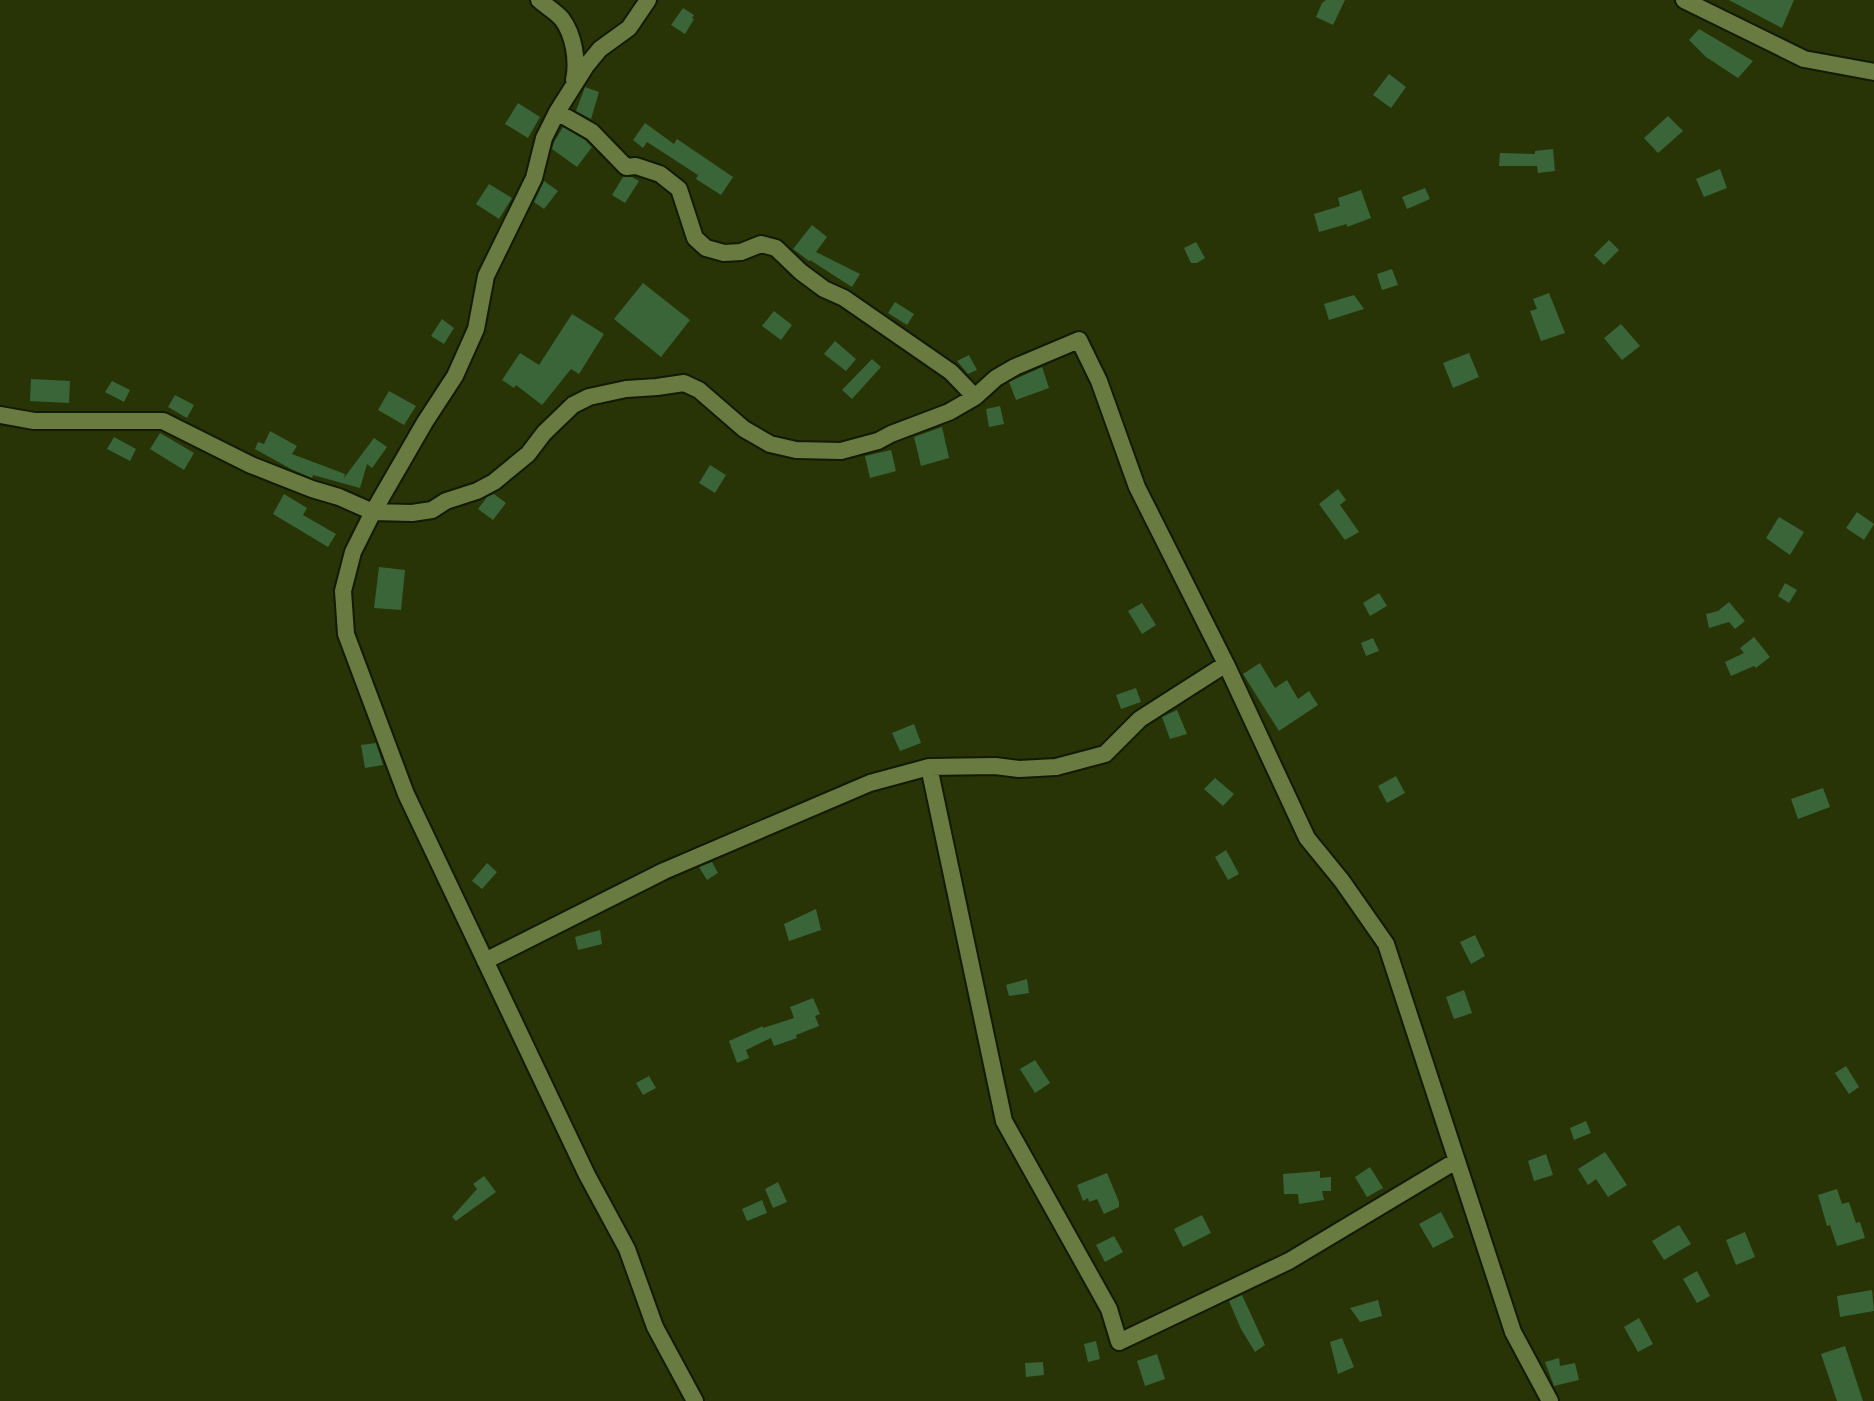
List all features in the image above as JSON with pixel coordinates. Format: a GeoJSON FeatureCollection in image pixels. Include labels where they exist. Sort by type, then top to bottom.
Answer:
{"type":"FeatureCollection","features":[{"type":"Feature","properties":{"kind":"street"},"geometry":{"type":"LineString","coordinates":[[539,0],[562,19],[570,36],[577,67],[573,84]]}},
{"type":"Feature","properties":{"kind":"street"},"geometry":{"type":"LineString","coordinates":[[648,0],[629,28],[600,49],[573,84],[557,112],[544,138],[534,178],[486,276],[476,329],[455,376],[425,422],[352,552],[343,591],[345,634],[406,794],[587,1175],[627,1249],[655,1327],[695,1401]]}},
{"type":"Feature","properties":{"kind":"street"},"geometry":{"type":"LineString","coordinates":[[1684,0],[1804,60],[1874,72]]}},
{"type":"Feature","properties":{"kind":"street"},"geometry":{"type":"LineString","coordinates":[[557,112],[592,132],[626,167],[636,166],[660,174],[679,189],[695,238],[706,248],[724,253],[741,252],[761,244],[776,248],[818,286],[844,298],[951,372],[975,397]]}},
{"type":"Feature","properties":{"kind":"street"},"geometry":{"type":"LineString","coordinates":[[0,415],[34,421],[163,421],[251,465],[373,512],[422,512],[432,510],[447,501],[477,491],[494,482],[528,454],[573,405],[589,397],[626,389],[684,383],[699,390],[734,421],[770,444],[796,450],[841,451],[868,444],[949,412],[975,397],[996,378],[1015,367],[1079,340],[1099,381],[1137,487],[1226,664],[1307,838],[1342,880],[1386,944],[1513,1332],[1550,1401]]}},
{"type":"Feature","properties":{"kind":"street"},"geometry":{"type":"LineString","coordinates":[[485,961],[664,871],[870,783],[929,767],[995,766],[1019,769],[1056,767],[1105,754],[1140,719],[1226,664]]}},
{"type":"Feature","properties":{"kind":"street"},"geometry":{"type":"LineString","coordinates":[[929,767],[1004,1120],[1110,1309],[1119,1342],[1289,1261],[1456,1161]]}},
{"type":"Feature","properties":{"kind":"building"},"geometry":{"type":"Polygon","coordinates":[[[1326,0],[1345,0],[1333,25],[1316,17],[1322,3],[1326,0]]]}},
{"type":"Feature","properties":{"kind":"building"},"geometry":{"type":"Polygon","coordinates":[[[1729,0],[1794,0],[1782,28],[1729,0]]]}},
{"type":"Feature","properties":{"kind":"building"},"geometry":{"type":"Polygon","coordinates":[[[683,8],[694,15],[685,34],[671,25],[683,8]]]}},
{"type":"Feature","properties":{"kind":"building"},"geometry":{"type":"Polygon","coordinates":[[[1699,29],[1753,61],[1738,78],[1706,57],[1689,40],[1699,29]]]}},
{"type":"Feature","properties":{"kind":"building"},"geometry":{"type":"Polygon","coordinates":[[[1389,74],[1406,87],[1391,108],[1373,95],[1389,74]]]}},
{"type":"Feature","properties":{"kind":"building"},"geometry":{"type":"Polygon","coordinates":[[[585,87],[599,92],[591,119],[576,111],[585,87]]]}},
{"type":"Feature","properties":{"kind":"building"},"geometry":{"type":"Polygon","coordinates":[[[518,103],[540,117],[528,138],[505,124],[518,103]]]}},
{"type":"Feature","properties":{"kind":"building"},"geometry":{"type":"Polygon","coordinates":[[[1668,116],[1683,131],[1658,153],[1644,138],[1668,116]]]}},
{"type":"Feature","properties":{"kind":"building"},"geometry":{"type":"Polygon","coordinates":[[[645,123],[674,144],[677,139],[733,177],[721,195],[696,179],[698,175],[647,142],[643,148],[633,140],[645,123]]]}},
{"type":"Feature","properties":{"kind":"building"},"geometry":{"type":"Polygon","coordinates":[[[563,127],[592,147],[577,167],[552,149],[563,127]]]}},
{"type":"Feature","properties":{"kind":"building"},"geometry":{"type":"Polygon","coordinates":[[[1553,149],[1555,171],[1538,173],[1537,166],[1499,166],[1500,153],[1535,154],[1535,151],[1553,149]]]}},
{"type":"Feature","properties":{"kind":"building"},"geometry":{"type":"Polygon","coordinates":[[[1720,169],[1727,188],[1704,197],[1696,179],[1720,169]]]}},
{"type":"Feature","properties":{"kind":"building"},"geometry":{"type":"Polygon","coordinates":[[[623,177],[632,177],[639,181],[625,203],[612,195],[623,177]]]}},
{"type":"Feature","properties":{"kind":"building"},"geometry":{"type":"Polygon","coordinates":[[[544,181],[558,191],[544,209],[534,202],[544,181]]]}},
{"type":"Feature","properties":{"kind":"building"},"geometry":{"type":"Polygon","coordinates":[[[489,184],[512,198],[499,219],[476,204],[489,184]]]}},
{"type":"Feature","properties":{"kind":"building"},"geometry":{"type":"Polygon","coordinates":[[[1425,188],[1430,199],[1407,209],[1402,197],[1425,188]]]}},
{"type":"Feature","properties":{"kind":"building"},"geometry":{"type":"Polygon","coordinates":[[[1361,190],[1371,218],[1347,227],[1347,224],[1319,232],[1314,214],[1340,206],[1338,198],[1361,190]]]}},
{"type":"Feature","properties":{"kind":"building"},"geometry":{"type":"Polygon","coordinates":[[[812,225],[827,237],[816,252],[860,274],[852,287],[793,249],[812,225]]]}},
{"type":"Feature","properties":{"kind":"building"},"geometry":{"type":"Polygon","coordinates":[[[1609,240],[1619,250],[1604,265],[1594,255],[1609,240]]]}},
{"type":"Feature","properties":{"kind":"building"},"geometry":{"type":"Polygon","coordinates":[[[1196,242],[1205,258],[1197,263],[1191,263],[1184,248],[1196,242]]]}},
{"type":"Feature","properties":{"kind":"building"},"geometry":{"type":"Polygon","coordinates":[[[1392,269],[1398,285],[1382,290],[1377,274],[1392,269]]]}},
{"type":"Feature","properties":{"kind":"building"},"geometry":{"type":"Polygon","coordinates":[[[643,283],[690,320],[661,357],[614,319],[643,283]]]}},
{"type":"Feature","properties":{"kind":"building"},"geometry":{"type":"Polygon","coordinates":[[[1549,293],[1565,333],[1541,341],[1530,311],[1537,309],[1533,299],[1549,293]]]}},
{"type":"Feature","properties":{"kind":"building"},"geometry":{"type":"Polygon","coordinates":[[[1354,295],[1364,309],[1329,320],[1324,304],[1354,295]]]}},
{"type":"Feature","properties":{"kind":"building"},"geometry":{"type":"Polygon","coordinates":[[[895,302],[914,314],[907,325],[888,313],[895,302]]]}},
{"type":"Feature","properties":{"kind":"building"},"geometry":{"type":"Polygon","coordinates":[[[774,311],[792,325],[781,340],[762,326],[774,311]]]}},
{"type":"Feature","properties":{"kind":"building"},"geometry":{"type":"Polygon","coordinates":[[[572,314],[604,334],[579,374],[571,369],[542,405],[516,385],[514,388],[502,380],[520,353],[539,365],[572,314]]]}},
{"type":"Feature","properties":{"kind":"building"},"geometry":{"type":"Polygon","coordinates":[[[442,319],[454,328],[444,344],[431,336],[442,319]]]}},
{"type":"Feature","properties":{"kind":"building"},"geometry":{"type":"Polygon","coordinates":[[[1621,324],[1640,346],[1622,360],[1604,338],[1621,324]]]}},
{"type":"Feature","properties":{"kind":"building"},"geometry":{"type":"Polygon","coordinates":[[[835,341],[856,359],[846,371],[824,354],[835,341]]]}},
{"type":"Feature","properties":{"kind":"building"},"geometry":{"type":"Polygon","coordinates":[[[1469,353],[1479,377],[1453,388],[1443,363],[1469,353]]]}},
{"type":"Feature","properties":{"kind":"building"},"geometry":{"type":"Polygon","coordinates":[[[969,355],[977,370],[968,374],[957,361],[969,355]]]}},
{"type":"Feature","properties":{"kind":"building"},"geometry":{"type":"Polygon","coordinates":[[[872,359],[881,367],[852,399],[842,390],[872,359]]]}},
{"type":"Feature","properties":{"kind":"building"},"geometry":{"type":"Polygon","coordinates":[[[1042,367],[1049,388],[1016,400],[1009,382],[1042,367]]]}},
{"type":"Feature","properties":{"kind":"building"},"geometry":{"type":"Polygon","coordinates":[[[31,379],[70,381],[69,403],[30,401],[31,379]]]}},
{"type":"Feature","properties":{"kind":"building"},"geometry":{"type":"Polygon","coordinates":[[[112,381],[130,390],[124,402],[105,392],[112,381]]]}},
{"type":"Feature","properties":{"kind":"building"},"geometry":{"type":"Polygon","coordinates":[[[389,391],[416,406],[404,425],[378,410],[389,391]]]}},
{"type":"Feature","properties":{"kind":"building"},"geometry":{"type":"Polygon","coordinates":[[[175,395],[194,405],[187,418],[168,407],[175,395]]]}},
{"type":"Feature","properties":{"kind":"building"},"geometry":{"type":"Polygon","coordinates":[[[1000,406],[1004,424],[989,427],[986,409],[1000,406]]]}},
{"type":"Feature","properties":{"kind":"building"},"geometry":{"type":"Polygon","coordinates":[[[942,427],[949,458],[921,466],[914,437],[942,427]]]}},
{"type":"Feature","properties":{"kind":"building"},"geometry":{"type":"Polygon","coordinates":[[[270,431],[297,446],[292,454],[345,474],[344,478],[374,438],[387,447],[372,468],[367,464],[360,488],[313,475],[312,478],[255,449],[258,442],[264,444],[270,431]]]}},
{"type":"Feature","properties":{"kind":"building"},"geometry":{"type":"Polygon","coordinates":[[[160,433],[194,453],[184,470],[150,449],[160,433]]]}},
{"type":"Feature","properties":{"kind":"building"},"geometry":{"type":"Polygon","coordinates":[[[114,437],[136,449],[130,461],[107,449],[114,437]]]}},
{"type":"Feature","properties":{"kind":"building"},"geometry":{"type":"Polygon","coordinates":[[[891,450],[896,471],[870,478],[865,456],[891,450]]]}},
{"type":"Feature","properties":{"kind":"building"},"geometry":{"type":"Polygon","coordinates":[[[710,465],[726,475],[715,493],[699,483],[710,465]]]}},
{"type":"Feature","properties":{"kind":"building"},"geometry":{"type":"Polygon","coordinates":[[[1338,489],[1346,500],[1340,505],[1359,532],[1345,540],[1319,504],[1338,489]]]}},
{"type":"Feature","properties":{"kind":"building"},"geometry":{"type":"Polygon","coordinates":[[[284,494],[307,508],[303,515],[336,534],[328,547],[273,514],[284,494]]]}},
{"type":"Feature","properties":{"kind":"building"},"geometry":{"type":"Polygon","coordinates":[[[494,494],[506,503],[493,520],[478,509],[487,497],[494,494]]]}},
{"type":"Feature","properties":{"kind":"building"},"geometry":{"type":"Polygon","coordinates":[[[1857,512],[1874,524],[1864,540],[1846,528],[1857,512]]]}},
{"type":"Feature","properties":{"kind":"building"},"geometry":{"type":"Polygon","coordinates":[[[1779,517],[1804,532],[1790,555],[1766,538],[1779,517]]]}},
{"type":"Feature","properties":{"kind":"building"},"geometry":{"type":"Polygon","coordinates":[[[379,567],[405,570],[401,610],[374,608],[379,567]]]}},
{"type":"Feature","properties":{"kind":"building"},"geometry":{"type":"Polygon","coordinates":[[[1785,583],[1797,590],[1789,603],[1778,596],[1785,583]]]}},
{"type":"Feature","properties":{"kind":"building"},"geometry":{"type":"Polygon","coordinates":[[[1379,593],[1387,606],[1370,616],[1363,603],[1379,593]]]}},
{"type":"Feature","properties":{"kind":"building"},"geometry":{"type":"Polygon","coordinates":[[[1729,602],[1745,621],[1735,629],[1729,622],[1709,628],[1706,614],[1718,611],[1729,602]]]}},
{"type":"Feature","properties":{"kind":"building"},"geometry":{"type":"Polygon","coordinates":[[[1142,603],[1156,625],[1142,634],[1128,611],[1142,603]]]}},
{"type":"Feature","properties":{"kind":"building"},"geometry":{"type":"Polygon","coordinates":[[[1754,637],[1770,657],[1756,668],[1754,666],[1731,676],[1725,662],[1744,653],[1740,648],[1754,637]]]}},
{"type":"Feature","properties":{"kind":"building"},"geometry":{"type":"Polygon","coordinates":[[[1373,638],[1379,651],[1366,656],[1361,643],[1373,638]]]}},
{"type":"Feature","properties":{"kind":"building"},"geometry":{"type":"Polygon","coordinates":[[[1260,663],[1275,688],[1287,680],[1298,699],[1309,691],[1318,705],[1279,731],[1243,674],[1260,663]]]}},
{"type":"Feature","properties":{"kind":"building"},"geometry":{"type":"Polygon","coordinates":[[[1136,688],[1141,702],[1121,709],[1116,695],[1136,688]]]}},
{"type":"Feature","properties":{"kind":"building"},"geometry":{"type":"Polygon","coordinates":[[[1177,710],[1187,734],[1170,739],[1162,717],[1177,710]]]}},
{"type":"Feature","properties":{"kind":"building"},"geometry":{"type":"Polygon","coordinates":[[[914,724],[921,743],[900,751],[892,733],[914,724]]]}},
{"type":"Feature","properties":{"kind":"building"},"geometry":{"type":"Polygon","coordinates":[[[376,743],[383,765],[365,768],[361,745],[376,743]]]}},
{"type":"Feature","properties":{"kind":"building"},"geometry":{"type":"Polygon","coordinates":[[[1396,776],[1405,793],[1387,803],[1378,786],[1396,776]]]}},
{"type":"Feature","properties":{"kind":"building"},"geometry":{"type":"Polygon","coordinates":[[[1215,778],[1234,794],[1223,806],[1204,789],[1215,778]]]}},
{"type":"Feature","properties":{"kind":"building"},"geometry":{"type":"Polygon","coordinates":[[[1823,788],[1830,807],[1798,819],[1791,799],[1823,788]]]}},
{"type":"Feature","properties":{"kind":"building"},"geometry":{"type":"Polygon","coordinates":[[[1226,850],[1239,874],[1228,880],[1215,857],[1226,850]]]}},
{"type":"Feature","properties":{"kind":"building"},"geometry":{"type":"Polygon","coordinates":[[[712,862],[718,873],[707,880],[699,867],[712,862]]]}},
{"type":"Feature","properties":{"kind":"building"},"geometry":{"type":"Polygon","coordinates":[[[487,863],[497,872],[482,889],[472,881],[487,863]]]}},
{"type":"Feature","properties":{"kind":"building"},"geometry":{"type":"Polygon","coordinates":[[[816,909],[821,930],[789,941],[784,924],[816,909]]]}},
{"type":"Feature","properties":{"kind":"building"},"geometry":{"type":"Polygon","coordinates":[[[600,930],[602,944],[578,950],[575,937],[600,930]]]}},
{"type":"Feature","properties":{"kind":"building"},"geometry":{"type":"Polygon","coordinates":[[[1475,935],[1485,956],[1471,964],[1460,942],[1475,935]]]}},
{"type":"Feature","properties":{"kind":"building"},"geometry":{"type":"Polygon","coordinates":[[[1027,979],[1029,993],[1009,996],[1006,985],[1027,979]]]}},
{"type":"Feature","properties":{"kind":"building"},"geometry":{"type":"Polygon","coordinates":[[[1464,990],[1472,1013],[1454,1019],[1446,997],[1464,990]]]}},
{"type":"Feature","properties":{"kind":"building"},"geometry":{"type":"Polygon","coordinates":[[[813,998],[820,1014],[815,1016],[819,1026],[796,1035],[797,1038],[774,1046],[771,1038],[746,1050],[749,1058],[737,1063],[729,1041],[763,1026],[763,1028],[794,1018],[790,1007],[813,998]]]}},
{"type":"Feature","properties":{"kind":"building"},"geometry":{"type":"Polygon","coordinates":[[[1035,1060],[1050,1083],[1035,1093],[1020,1069],[1035,1060]]]}},
{"type":"Feature","properties":{"kind":"building"},"geometry":{"type":"Polygon","coordinates":[[[1846,1066],[1859,1087],[1849,1094],[1835,1073],[1846,1066]]]}},
{"type":"Feature","properties":{"kind":"building"},"geometry":{"type":"Polygon","coordinates":[[[649,1076],[656,1088],[643,1095],[636,1083],[649,1076]]]}},
{"type":"Feature","properties":{"kind":"building"},"geometry":{"type":"Polygon","coordinates":[[[1586,1121],[1591,1133],[1574,1140],[1570,1128],[1586,1121]]]}},
{"type":"Feature","properties":{"kind":"building"},"geometry":{"type":"Polygon","coordinates":[[[1605,1152],[1627,1185],[1608,1197],[1596,1179],[1588,1185],[1578,1169],[1605,1152]]]}},
{"type":"Feature","properties":{"kind":"building"},"geometry":{"type":"Polygon","coordinates":[[[1546,1154],[1553,1175],[1534,1181],[1528,1161],[1546,1154]]]}},
{"type":"Feature","properties":{"kind":"building"},"geometry":{"type":"Polygon","coordinates":[[[1370,1167],[1383,1188],[1367,1197],[1355,1177],[1370,1167]]]}},
{"type":"Feature","properties":{"kind":"building"},"geometry":{"type":"Polygon","coordinates":[[[1320,1171],[1320,1178],[1331,1177],[1331,1191],[1322,1191],[1324,1200],[1299,1204],[1298,1194],[1284,1194],[1283,1174],[1320,1171]]]}},
{"type":"Feature","properties":{"kind":"building"},"geometry":{"type":"Polygon","coordinates":[[[1107,1173],[1119,1207],[1104,1214],[1097,1199],[1089,1202],[1088,1198],[1083,1201],[1077,1185],[1107,1173]]]}},
{"type":"Feature","properties":{"kind":"building"},"geometry":{"type":"Polygon","coordinates":[[[484,1176],[496,1192],[456,1221],[452,1217],[477,1189],[473,1184],[484,1176]]]}},
{"type":"Feature","properties":{"kind":"building"},"geometry":{"type":"Polygon","coordinates":[[[778,1182],[787,1202],[773,1208],[765,1189],[778,1182]]]}},
{"type":"Feature","properties":{"kind":"building"},"geometry":{"type":"Polygon","coordinates":[[[1837,1189],[1842,1204],[1849,1202],[1856,1223],[1860,1222],[1865,1238],[1837,1246],[1830,1225],[1827,1226],[1818,1195],[1837,1189]]]}},
{"type":"Feature","properties":{"kind":"building"},"geometry":{"type":"Polygon","coordinates":[[[762,1200],[767,1213],[747,1221],[742,1209],[762,1200]]]}},
{"type":"Feature","properties":{"kind":"building"},"geometry":{"type":"Polygon","coordinates":[[[1441,1212],[1454,1237],[1433,1248],[1419,1224],[1441,1212]]]}},
{"type":"Feature","properties":{"kind":"building"},"geometry":{"type":"Polygon","coordinates":[[[1202,1215],[1211,1233],[1183,1247],[1174,1229],[1202,1215]]]}},
{"type":"Feature","properties":{"kind":"building"},"geometry":{"type":"Polygon","coordinates":[[[1679,1225],[1691,1244],[1664,1260],[1652,1241],[1679,1225]]]}},
{"type":"Feature","properties":{"kind":"building"},"geometry":{"type":"Polygon","coordinates":[[[1745,1232],[1755,1257],[1736,1265],[1726,1240],[1745,1232]]]}},
{"type":"Feature","properties":{"kind":"building"},"geometry":{"type":"Polygon","coordinates":[[[1114,1236],[1123,1252],[1105,1262],[1096,1245],[1114,1236]]]}},
{"type":"Feature","properties":{"kind":"building"},"geometry":{"type":"Polygon","coordinates":[[[1697,1271],[1710,1296],[1697,1303],[1683,1279],[1697,1271]]]}},
{"type":"Feature","properties":{"kind":"building"},"geometry":{"type":"Polygon","coordinates":[[[1872,1290],[1874,1311],[1840,1317],[1837,1296],[1872,1290]]]}},
{"type":"Feature","properties":{"kind":"building"},"geometry":{"type":"Polygon","coordinates":[[[1242,1295],[1265,1345],[1255,1352],[1241,1329],[1229,1301],[1242,1295]]]}},
{"type":"Feature","properties":{"kind":"building"},"geometry":{"type":"Polygon","coordinates":[[[1378,1300],[1382,1316],[1360,1322],[1350,1308],[1378,1300]]]}},
{"type":"Feature","properties":{"kind":"building"},"geometry":{"type":"Polygon","coordinates":[[[1639,1318],[1653,1344],[1638,1352],[1624,1327],[1639,1318]]]}},
{"type":"Feature","properties":{"kind":"building"},"geometry":{"type":"Polygon","coordinates":[[[1342,1338],[1354,1367],[1338,1374],[1330,1342],[1342,1338]]]}},
{"type":"Feature","properties":{"kind":"building"},"geometry":{"type":"Polygon","coordinates":[[[1096,1341],[1100,1359],[1088,1362],[1084,1344],[1096,1341]]]}},
{"type":"Feature","properties":{"kind":"building"},"geometry":{"type":"Polygon","coordinates":[[[1845,1346],[1863,1401],[1837,1401],[1821,1354],[1845,1346]]]}},
{"type":"Feature","properties":{"kind":"building"},"geometry":{"type":"Polygon","coordinates":[[[1157,1354],[1165,1379],[1145,1386],[1137,1361],[1157,1354]]]}},
{"type":"Feature","properties":{"kind":"building"},"geometry":{"type":"Polygon","coordinates":[[[1559,1358],[1560,1366],[1575,1363],[1579,1380],[1554,1386],[1545,1362],[1559,1358]]]}},
{"type":"Feature","properties":{"kind":"building"},"geometry":{"type":"Polygon","coordinates":[[[1043,1362],[1044,1375],[1026,1377],[1025,1363],[1043,1362]]]}}]}
